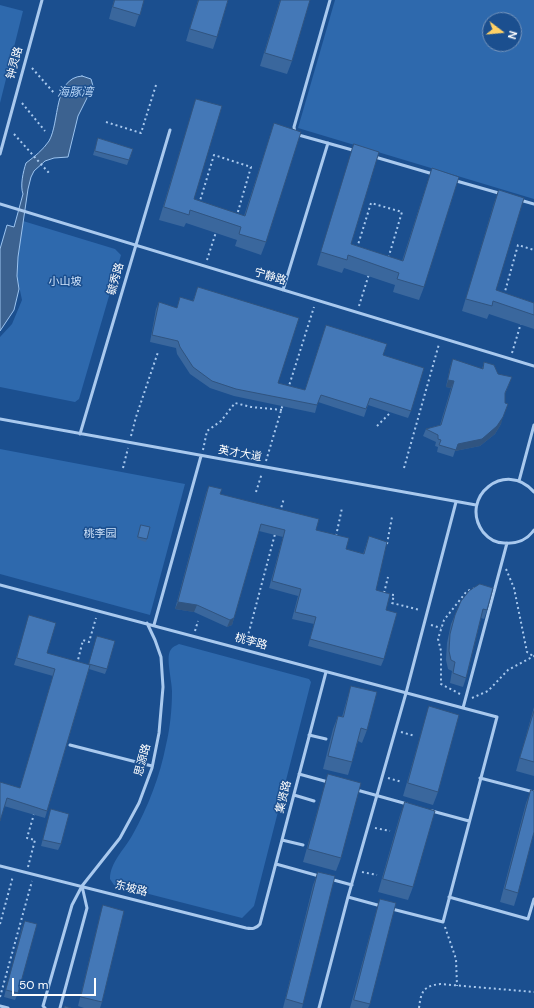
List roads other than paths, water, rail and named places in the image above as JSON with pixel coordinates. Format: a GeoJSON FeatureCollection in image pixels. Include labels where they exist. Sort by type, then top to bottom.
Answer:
{"type":"FeatureCollection","features":[{"type":"Feature","properties":{"kind":"lane","name":"钟灵路"},"geometry":{"type":"LineString","coordinates":[[0,154],[42,0]]}},
{"type":"Feature","properties":{"kind":"lane"},"geometry":{"type":"LineString","coordinates":[[330,0],[294,127],[295,134],[358,152]]}},
{"type":"Feature","properties":{"kind":"lane","name":"毓秀路"},"geometry":{"type":"LineString","coordinates":[[80,434],[170,130]]}},
{"type":"Feature","properties":{"kind":"lane"},"geometry":{"type":"LineString","coordinates":[[283,290],[328,143]]}},
{"type":"Feature","properties":{"kind":"lane"},"geometry":{"type":"LineString","coordinates":[[374,157],[435,175]]}},
{"type":"Feature","properties":{"kind":"lane"},"geometry":{"type":"LineString","coordinates":[[450,179],[504,195]]}},
{"type":"Feature","properties":{"kind":"lane"},"geometry":{"type":"LineString","coordinates":[[519,199],[534,204]]}},
{"type":"Feature","properties":{"kind":"lane","name":"宁静路"},"geometry":{"type":"LineString","coordinates":[[0,204],[534,366]]}},
{"type":"Feature","properties":{"kind":"lane","name":"英才大道"},"geometry":{"type":"LineString","coordinates":[[0,420],[476,505]]}},
{"type":"Feature","properties":{"kind":"lane"},"geometry":{"type":"LineString","coordinates":[[519,481],[534,425]]}},
{"type":"Feature","properties":{"kind":"lane"},"geometry":{"type":"LineString","coordinates":[[154,626],[202,456]]}},
{"type":"Feature","properties":{"kind":"lane"},"geometry":{"type":"LineString","coordinates":[[534,492],[529,486],[519,481],[508,479],[497,481],[488,486],[480,495],[476,505],[476,515],[479,525],[484,534],[493,540],[507,543],[522,541],[534,530]]}},
{"type":"Feature","properties":{"kind":"lane"},"geometry":{"type":"LineString","coordinates":[[319,1008],[348,897],[396,731],[456,502]]}},
{"type":"Feature","properties":{"kind":"lane"},"geometry":{"type":"LineString","coordinates":[[463,708],[507,543]]}},
{"type":"Feature","properties":{"kind":"lane","name":"桃李路"},"geometry":{"type":"LineString","coordinates":[[0,585],[497,717],[480,778]]}},
{"type":"Feature","properties":{"kind":"lane","name":"思源路"},"geometry":{"type":"LineString","coordinates":[[45,1008],[43,1006],[72,905],[82,886],[120,838],[139,803],[152,766],[159,733],[163,687],[161,657],[147,623]]}},
{"type":"Feature","properties":{"kind":"lane","name":"集贤路"},"geometry":{"type":"LineString","coordinates":[[257,927],[260,924],[326,672]]}},
{"type":"Feature","properties":{"kind":"lane"},"geometry":{"type":"LineString","coordinates":[[309,735],[326,739]]}},
{"type":"Feature","properties":{"kind":"lane"},"geometry":{"type":"LineString","coordinates":[[70,745],[152,766]]}},
{"type":"Feature","properties":{"kind":"lane"},"geometry":{"type":"LineString","coordinates":[[299,774],[335,784]]}},
{"type":"Feature","properties":{"kind":"lane"},"geometry":{"type":"LineString","coordinates":[[348,897],[443,922],[480,778],[534,792]]}},
{"type":"Feature","properties":{"kind":"lane"},"geometry":{"type":"LineString","coordinates":[[356,790],[415,806]]}},
{"type":"Feature","properties":{"kind":"lane"},"geometry":{"type":"LineString","coordinates":[[294,795],[314,801]]}},
{"type":"Feature","properties":{"kind":"lane"},"geometry":{"type":"LineString","coordinates":[[430,810],[468,821]]}},
{"type":"Feature","properties":{"kind":"lane"},"geometry":{"type":"LineString","coordinates":[[282,840],[303,845]]}},
{"type":"Feature","properties":{"kind":"lane"},"geometry":{"type":"LineString","coordinates":[[276,864],[321,876]]}},
{"type":"Feature","properties":{"kind":"lane","name":"东坡路"},"geometry":{"type":"LineString","coordinates":[[0,866],[246,928],[251,929],[257,927]]}},
{"type":"Feature","properties":{"kind":"lane"},"geometry":{"type":"LineString","coordinates":[[329,879],[352,885]]}},
{"type":"Feature","properties":{"kind":"lane"},"geometry":{"type":"LineString","coordinates":[[60,1008],[87,908],[82,886]]}},
{"type":"Feature","properties":{"kind":"lane"},"geometry":{"type":"LineString","coordinates":[[449,897],[528,920],[534,898]]}},
{"type":"Feature","properties":{"kind":"lane"},"geometry":{"type":"LineString","coordinates":[[0,1006],[8,1008]]}},
{"type":"Feature","properties":{"kind":"water","name":"海豚湾"},"geometry":{"type":"Polygon","coordinates":[[[82,76],[91,79],[93,86],[78,116],[68,157],[54,158],[45,161],[34,171],[31,177],[18,257],[17,276],[19,289],[14,310],[0,331],[0,249],[7,225],[14,227],[23,194],[22,183],[26,163],[49,141],[55,123],[59,102],[66,84],[73,79],[82,76]]]}},
{"type":"Feature","properties":{"kind":"park label","name":"小山坡"},"geometry":{"type":"Point","coordinates":[65,282]}},
{"type":"Feature","properties":{"kind":"park label","name":"桃李园"},"geometry":{"type":"Point","coordinates":[100,534]}}]}
